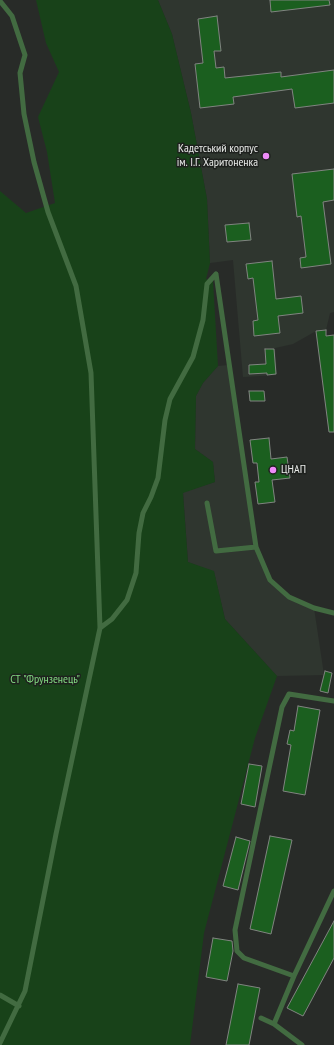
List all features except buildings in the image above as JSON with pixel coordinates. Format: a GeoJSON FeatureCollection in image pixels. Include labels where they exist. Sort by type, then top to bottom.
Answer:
{"type":"FeatureCollection","features":[{"type":"Feature","properties":{"kind":"lane"},"geometry":{"type":"LineString","coordinates":[[0,1],[12,16],[25,55],[20,73],[25,121],[34,162],[48,212],[76,286],[91,373],[100,628],[56,834],[25,991],[0,1044]]}},
{"type":"Feature","properties":{"kind":"lane"},"geometry":{"type":"LineString","coordinates":[[100,628],[112,619],[127,600],[136,573],[139,533],[143,513],[152,497],[158,478],[165,420],[170,399],[193,357],[203,320],[207,284],[216,274],[256,547],[270,580],[289,596],[314,608],[334,613]]}},
{"type":"Feature","properties":{"kind":"lane"},"geometry":{"type":"LineString","coordinates":[[207,504],[216,552],[256,547]]}},
{"type":"Feature","properties":{"kind":"lane"},"geometry":{"type":"LineString","coordinates":[[294,976],[244,958],[237,951],[235,930],[282,707],[289,694],[334,701]]}},
{"type":"Feature","properties":{"kind":"lane"},"geometry":{"type":"LineString","coordinates":[[274,1024],[294,976],[334,891]]}},
{"type":"Feature","properties":{"kind":"lane"},"geometry":{"type":"LineString","coordinates":[[0,995],[18,1006]]}},
{"type":"Feature","properties":{"kind":"lane"},"geometry":{"type":"LineString","coordinates":[[261,1018],[274,1024],[302,1045]]}},
{"type":"Feature","properties":{"kind":"shaded area","name":"Кадетський корпус ім. І.Г. Харитоненка"},"geometry":{"type":"Polygon","coordinates":[[[158,0],[334,0],[334,312],[330,313],[326,330],[316,331],[293,344],[275,348],[277,375],[243,377],[233,260],[210,263],[207,199],[191,113],[172,34],[158,0]]]}},
{"type":"Feature","properties":{"kind":"shaded area"},"geometry":{"type":"Polygon","coordinates":[[[229,365],[256,547],[270,580],[289,597],[314,608],[324,675],[277,676],[225,619],[214,572],[188,562],[183,492],[215,482],[213,462],[195,449],[196,396],[203,383],[218,366],[229,365]]]}},
{"type":"Feature","properties":{"kind":"green space","name":"СТ \"Фрунзенець\""},"geometry":{"type":"Polygon","coordinates":[[[36,0],[158,0],[172,34],[191,113],[207,199],[210,263],[206,279],[213,281],[218,366],[203,383],[196,396],[195,449],[213,462],[215,482],[183,493],[188,562],[214,571],[225,619],[277,676],[255,738],[204,933],[190,1045],[0,1045],[0,191],[26,213],[55,203],[47,152],[38,117],[59,72],[46,43],[36,0]]]}},
{"type":"Feature","properties":{"kind":"place","name":"Кадетський корпус ім. І.Г. Харитоненка"},"geometry":{"type":"Point","coordinates":[266,156]}},
{"type":"Feature","properties":{"kind":"place","name":"ЦНАП"},"geometry":{"type":"Point","coordinates":[273,470]}}]}
